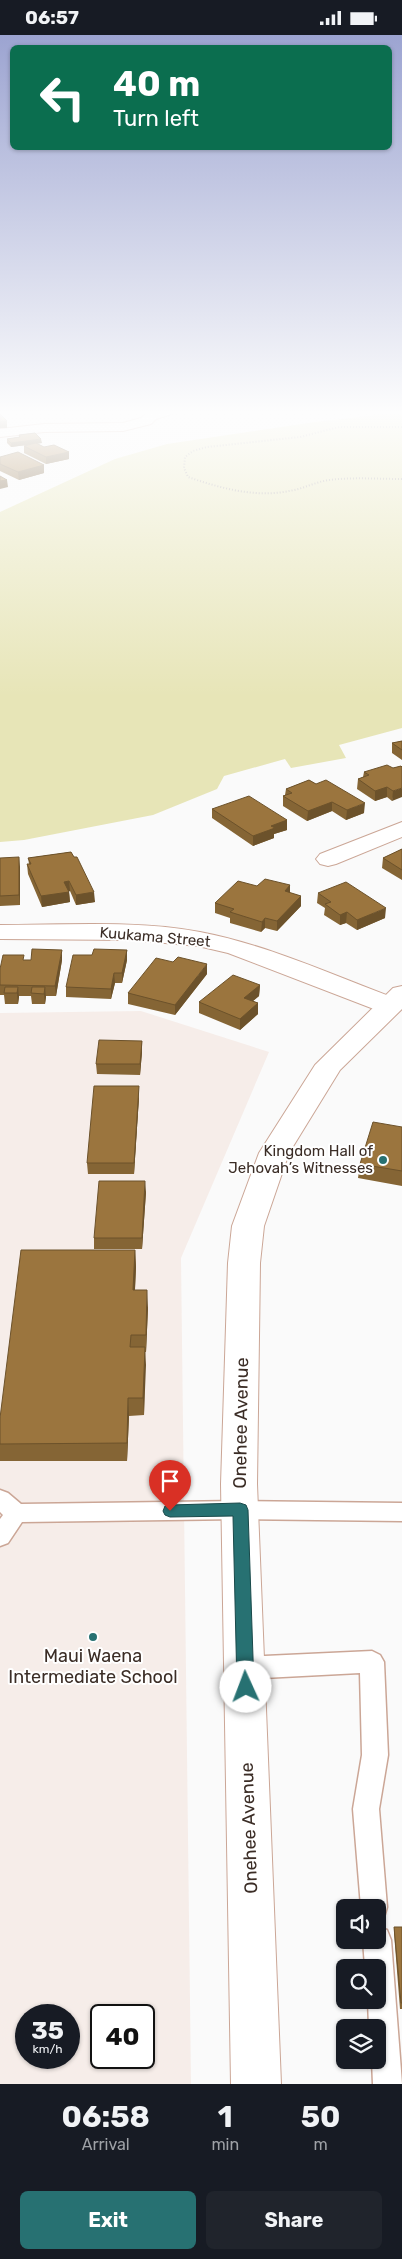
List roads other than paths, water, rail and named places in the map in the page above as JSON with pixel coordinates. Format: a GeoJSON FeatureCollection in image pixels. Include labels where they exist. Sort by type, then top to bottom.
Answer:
{"type":"FeatureCollection","features":[{"type":"Feature","properties":{"kind":"street"},"geometry":{"type":"LineString","coordinates":[[328,859],[402,829]]}},
{"type":"Feature","properties":{"kind":"street","name":"Kuukama Street"},"geometry":{"type":"LineString","coordinates":[[0,932],[132,933],[198,939],[234,947],[395,999]]}},
{"type":"Feature","properties":{"kind":"street","name":"Onehee Avenue"},"geometry":{"type":"LineString","coordinates":[[256,2084],[240,1510],[244,1263],[248,1226],[274,1153],[329,1065],[395,999]]}},
{"type":"Feature","properties":{"kind":"lane"},"geometry":{"type":"LineString","coordinates":[[0,1537],[8,1505],[402,1512]]}},
{"type":"Feature","properties":{"kind":"lane"},"geometry":{"type":"LineString","coordinates":[[245,1669],[372,1662],[375,1755],[366,1809],[373,1899]]}},
{"type":"Feature","properties":{"kind":"lane"},"geometry":{"type":"LineString","coordinates":[[378,1949],[388,2084]]}},
{"type":"Feature","properties":{"kind":"place","name":"Kingdom Hall of Jehovah’s Witnesses"},"geometry":{"type":"Point","coordinates":[383,1160]}},
{"type":"Feature","properties":{"kind":"place","name":"Maui Waena Intermediate School"},"geometry":{"type":"Point","coordinates":[93,1637]}}]}
